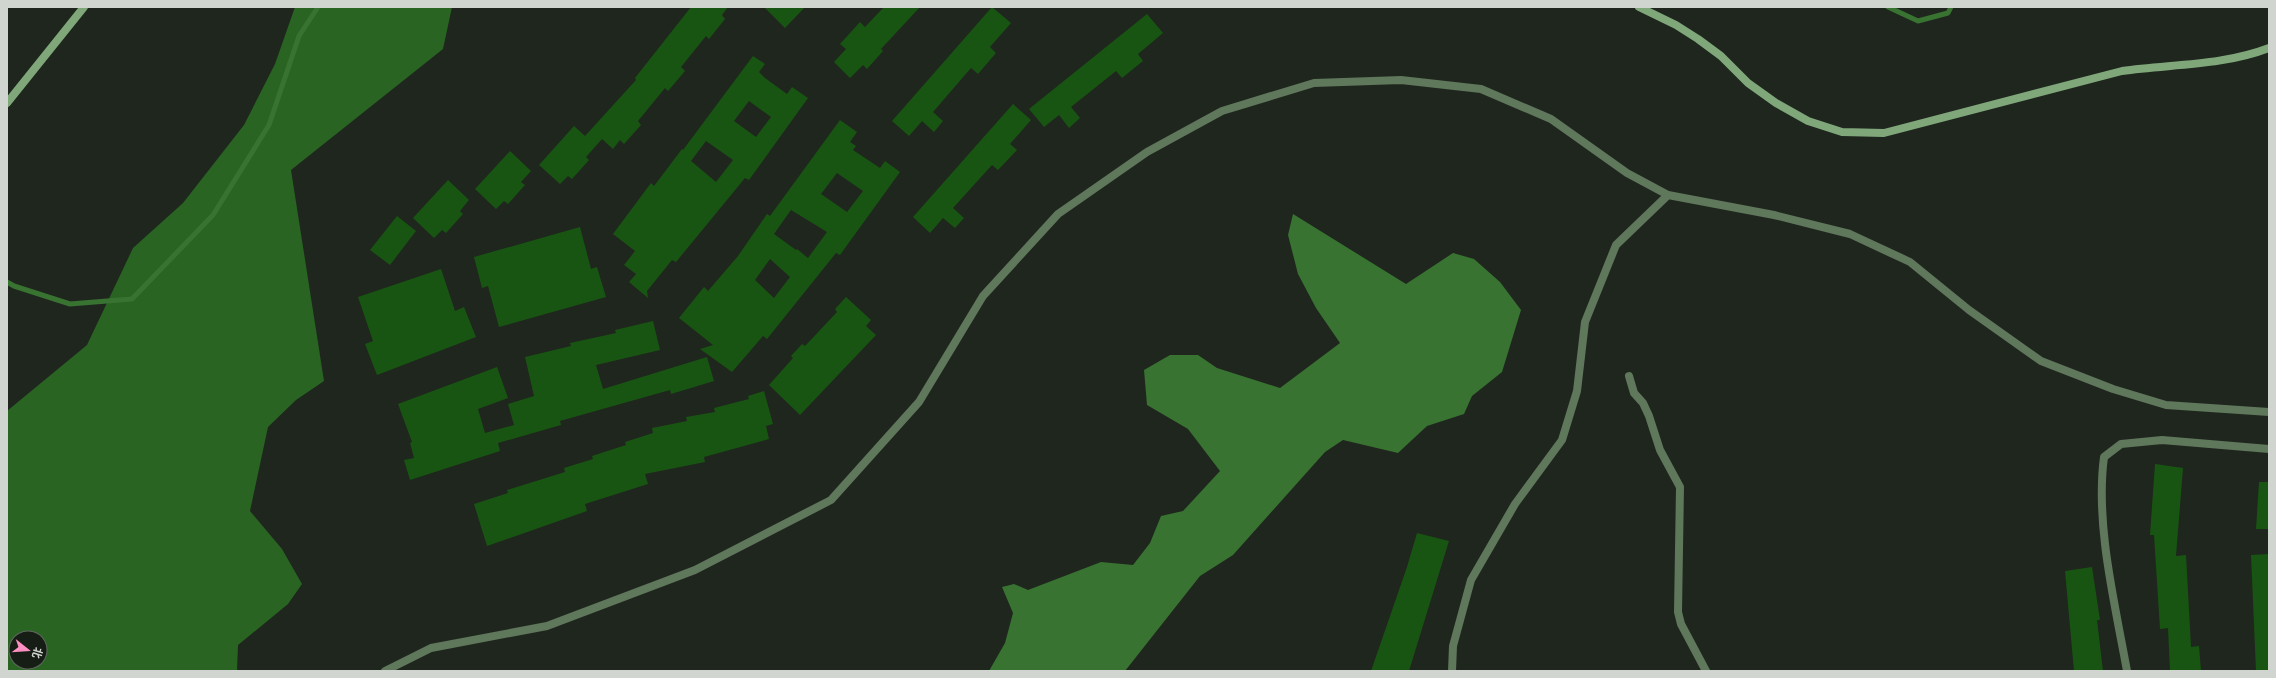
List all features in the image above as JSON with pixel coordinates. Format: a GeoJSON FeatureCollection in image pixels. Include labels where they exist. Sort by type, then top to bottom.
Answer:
{"type":"FeatureCollection","features":[{"type":"Feature","properties":{"kind":"street"},"geometry":{"type":"LineString","coordinates":[[7,103],[84,7]]}},
{"type":"Feature","properties":{"kind":"street"},"geometry":{"type":"LineString","coordinates":[[1639,7],[1676,25],[1698,39],[1721,56],[1748,83],[1776,103],[1808,121],[1842,132],[1884,133],[2122,71],[2159,66],[2210,63],[2269,48]]}},
{"type":"Feature","properties":{"kind":"street"},"geometry":{"type":"LineString","coordinates":[[385,671],[431,648],[547,626],[688,572],[831,500],[919,402],[982,296],[1058,214],[1147,152],[1222,111],[1314,83],[1401,80],[1481,89],[1551,118],[1627,173],[1668,195],[1774,215],[1850,234],[1910,262],[1969,310],[2041,361],[2113,390],[2166,405],[2269,412]]}},
{"type":"Feature","properties":{"kind":"street"},"geometry":{"type":"LineString","coordinates":[[1452,671],[1453,646],[1471,580],[1515,504],[1562,440],[1577,391],[1585,322],[1616,245],[1668,195]]}},
{"type":"Feature","properties":{"kind":"street"},"geometry":{"type":"LineString","coordinates":[[1629,376],[1634,393],[1643,403],[1649,416],[1660,450],[1680,487],[1678,612],[1681,624],[1706,671]]}},
{"type":"Feature","properties":{"kind":"street"},"geometry":{"type":"LineString","coordinates":[[2127,671],[2108,565],[2101,482],[2104,457],[2121,444],[2162,440],[2269,449]]}},
{"type":"Feature","properties":{"kind":"shaded area"},"geometry":{"type":"Polygon","coordinates":[[[295,7],[452,7],[443,49],[291,170],[324,381],[296,400],[268,427],[250,511],[282,549],[302,584],[288,604],[238,645],[237,671],[7,671],[7,411],[87,345],[133,248],[183,203],[244,125],[275,64],[295,7]]]}},
{"type":"Feature","properties":{"kind":"shaded area"},"geometry":{"type":"Polygon","coordinates":[[[1293,214],[1406,284],[1453,253],[1474,259],[1500,282],[1521,310],[1502,372],[1472,396],[1464,414],[1427,426],[1398,453],[1343,440],[1325,452],[1233,555],[1200,576],[1125,671],[989,671],[1005,643],[1013,613],[1002,587],[1014,584],[1028,590],[1101,562],[1133,565],[1150,543],[1161,516],[1183,511],[1220,471],[1188,429],[1147,405],[1144,370],[1170,355],[1198,355],[1217,368],[1280,388],[1340,343],[1316,308],[1298,274],[1288,235],[1293,214]]]}},
{"type":"Feature","properties":{"kind":"building"},"geometry":{"type":"Polygon","coordinates":[[[691,7],[728,7],[722,15],[725,19],[709,39],[706,36],[681,67],[685,71],[668,91],[665,88],[638,121],[641,125],[624,144],[620,140],[613,149],[602,139],[586,157],[589,160],[572,179],[568,176],[560,184],[539,165],[574,126],[585,136],[636,80],[635,78],[691,7]]]}},
{"type":"Feature","properties":{"kind":"building"},"geometry":{"type":"Polygon","coordinates":[[[764,7],[805,7],[785,28],[764,7]]]}},
{"type":"Feature","properties":{"kind":"building"},"geometry":{"type":"Polygon","coordinates":[[[884,7],[920,7],[881,49],[883,51],[867,69],[863,65],[850,78],[834,62],[846,49],[840,44],[860,22],[865,27],[884,7]]]}},
{"type":"Feature","properties":{"kind":"building"},"geometry":{"type":"Polygon","coordinates":[[[992,7],[1011,23],[990,47],[996,53],[978,74],[971,68],[933,112],[943,121],[934,132],[922,121],[909,136],[892,121],[992,7]]]}},
{"type":"Feature","properties":{"kind":"building"},"geometry":{"type":"Polygon","coordinates":[[[1147,14],[1163,33],[1138,54],[1143,61],[1122,78],[1116,71],[1071,107],[1080,118],[1069,128],[1059,115],[1044,127],[1029,109],[1147,14]]]}},
{"type":"Feature","properties":{"kind":"building"},"geometry":{"type":"Polygon","coordinates":[[[753,56],[765,64],[759,72],[765,78],[787,94],[792,87],[808,98],[749,180],[745,178],[676,262],[672,260],[647,291],[648,298],[629,282],[636,274],[624,265],[635,251],[613,234],[651,183],[654,186],[682,149],[683,150],[753,56]],[[749,101],[734,121],[756,137],[771,117],[749,101]],[[706,141],[691,161],[716,182],[733,160],[706,141]]]}},
{"type":"Feature","properties":{"kind":"building"},"geometry":{"type":"Polygon","coordinates":[[[1013,104],[1031,120],[1010,144],[1017,150],[998,170],[992,165],[953,208],[964,218],[955,228],[943,218],[930,233],[913,217],[1013,104]]]}},
{"type":"Feature","properties":{"kind":"building"},"geometry":{"type":"Polygon","coordinates":[[[840,120],[857,132],[850,142],[856,146],[853,150],[880,168],[885,161],[900,172],[840,255],[836,253],[767,339],[763,336],[732,372],[700,349],[713,345],[679,318],[704,287],[708,291],[738,256],[767,214],[770,216],[840,120]],[[837,173],[821,194],[847,212],[863,191],[837,173]],[[791,210],[774,234],[808,258],[827,232],[791,210]],[[770,259],[755,280],[774,298],[790,277],[770,259]]]}},
{"type":"Feature","properties":{"kind":"building"},"geometry":{"type":"Polygon","coordinates":[[[510,151],[531,171],[521,182],[525,185],[508,204],[504,201],[496,209],[475,189],[510,151]]]}},
{"type":"Feature","properties":{"kind":"building"},"geometry":{"type":"Polygon","coordinates":[[[448,180],[469,200],[460,211],[463,214],[446,233],[442,230],[434,238],[413,218],[448,180]]]}},
{"type":"Feature","properties":{"kind":"building"},"geometry":{"type":"Polygon","coordinates":[[[397,216],[416,231],[390,265],[370,250],[397,216]]]}},
{"type":"Feature","properties":{"kind":"building"},"geometry":{"type":"Polygon","coordinates":[[[580,227],[591,269],[597,267],[606,297],[499,327],[488,286],[482,288],[474,257],[580,227]]]}},
{"type":"Feature","properties":{"kind":"building"},"geometry":{"type":"Polygon","coordinates":[[[441,269],[455,311],[464,307],[476,337],[377,375],[365,344],[373,341],[358,297],[441,269]]]}},
{"type":"Feature","properties":{"kind":"building"},"geometry":{"type":"Polygon","coordinates":[[[846,297],[871,320],[866,326],[876,335],[800,415],[769,385],[793,358],[791,356],[802,344],[805,346],[837,312],[835,309],[846,297]]]}},
{"type":"Feature","properties":{"kind":"building"},"geometry":{"type":"Polygon","coordinates":[[[653,321],[660,350],[596,365],[603,389],[707,357],[714,381],[671,394],[670,390],[560,421],[561,425],[498,443],[500,451],[410,480],[404,460],[414,458],[410,443],[412,442],[398,404],[497,367],[508,398],[478,409],[485,433],[514,425],[508,404],[534,396],[525,357],[571,346],[570,343],[616,333],[615,330],[653,321]]]}},
{"type":"Feature","properties":{"kind":"building"},"geometry":{"type":"Polygon","coordinates":[[[764,391],[773,424],[766,426],[769,439],[704,457],[705,462],[645,474],[648,484],[585,504],[587,511],[487,546],[474,504],[508,493],[507,490],[565,472],[564,468],[593,459],[592,456],[626,445],[625,442],[653,433],[652,428],[687,421],[686,417],[715,412],[714,408],[749,399],[748,396],[764,391]]]}},
{"type":"Feature","properties":{"kind":"building"},"geometry":{"type":"Polygon","coordinates":[[[2155,464],[2183,468],[2176,556],[2186,555],[2191,647],[2199,646],[2201,671],[2170,671],[2168,628],[2160,629],[2154,535],[2150,535],[2155,464]]]}},
{"type":"Feature","properties":{"kind":"building"},"geometry":{"type":"Polygon","coordinates":[[[2259,482],[2269,482],[2269,529],[2256,529],[2259,482]]]}},
{"type":"Feature","properties":{"kind":"building"},"geometry":{"type":"Polygon","coordinates":[[[1417,533],[1449,541],[1409,671],[1371,671],[1407,567],[1417,533]]]}},
{"type":"Feature","properties":{"kind":"building"},"geometry":{"type":"Polygon","coordinates":[[[2269,554],[2269,671],[2256,671],[2251,555],[2269,554]]]}},
{"type":"Feature","properties":{"kind":"building"},"geometry":{"type":"Polygon","coordinates":[[[2092,567],[2100,620],[2097,620],[2103,671],[2074,671],[2065,571],[2092,567]]]}},
{"type":"Feature","properties":{"kind":"waterway"},"geometry":{"type":"LineString","coordinates":[[7,282],[14,286],[70,304],[132,299],[213,215],[269,125],[299,36],[318,7]]}},
{"type":"Feature","properties":{"kind":"waterway"},"geometry":{"type":"LineString","coordinates":[[1888,7],[1918,21],[1948,13],[1951,7]]}}]}
